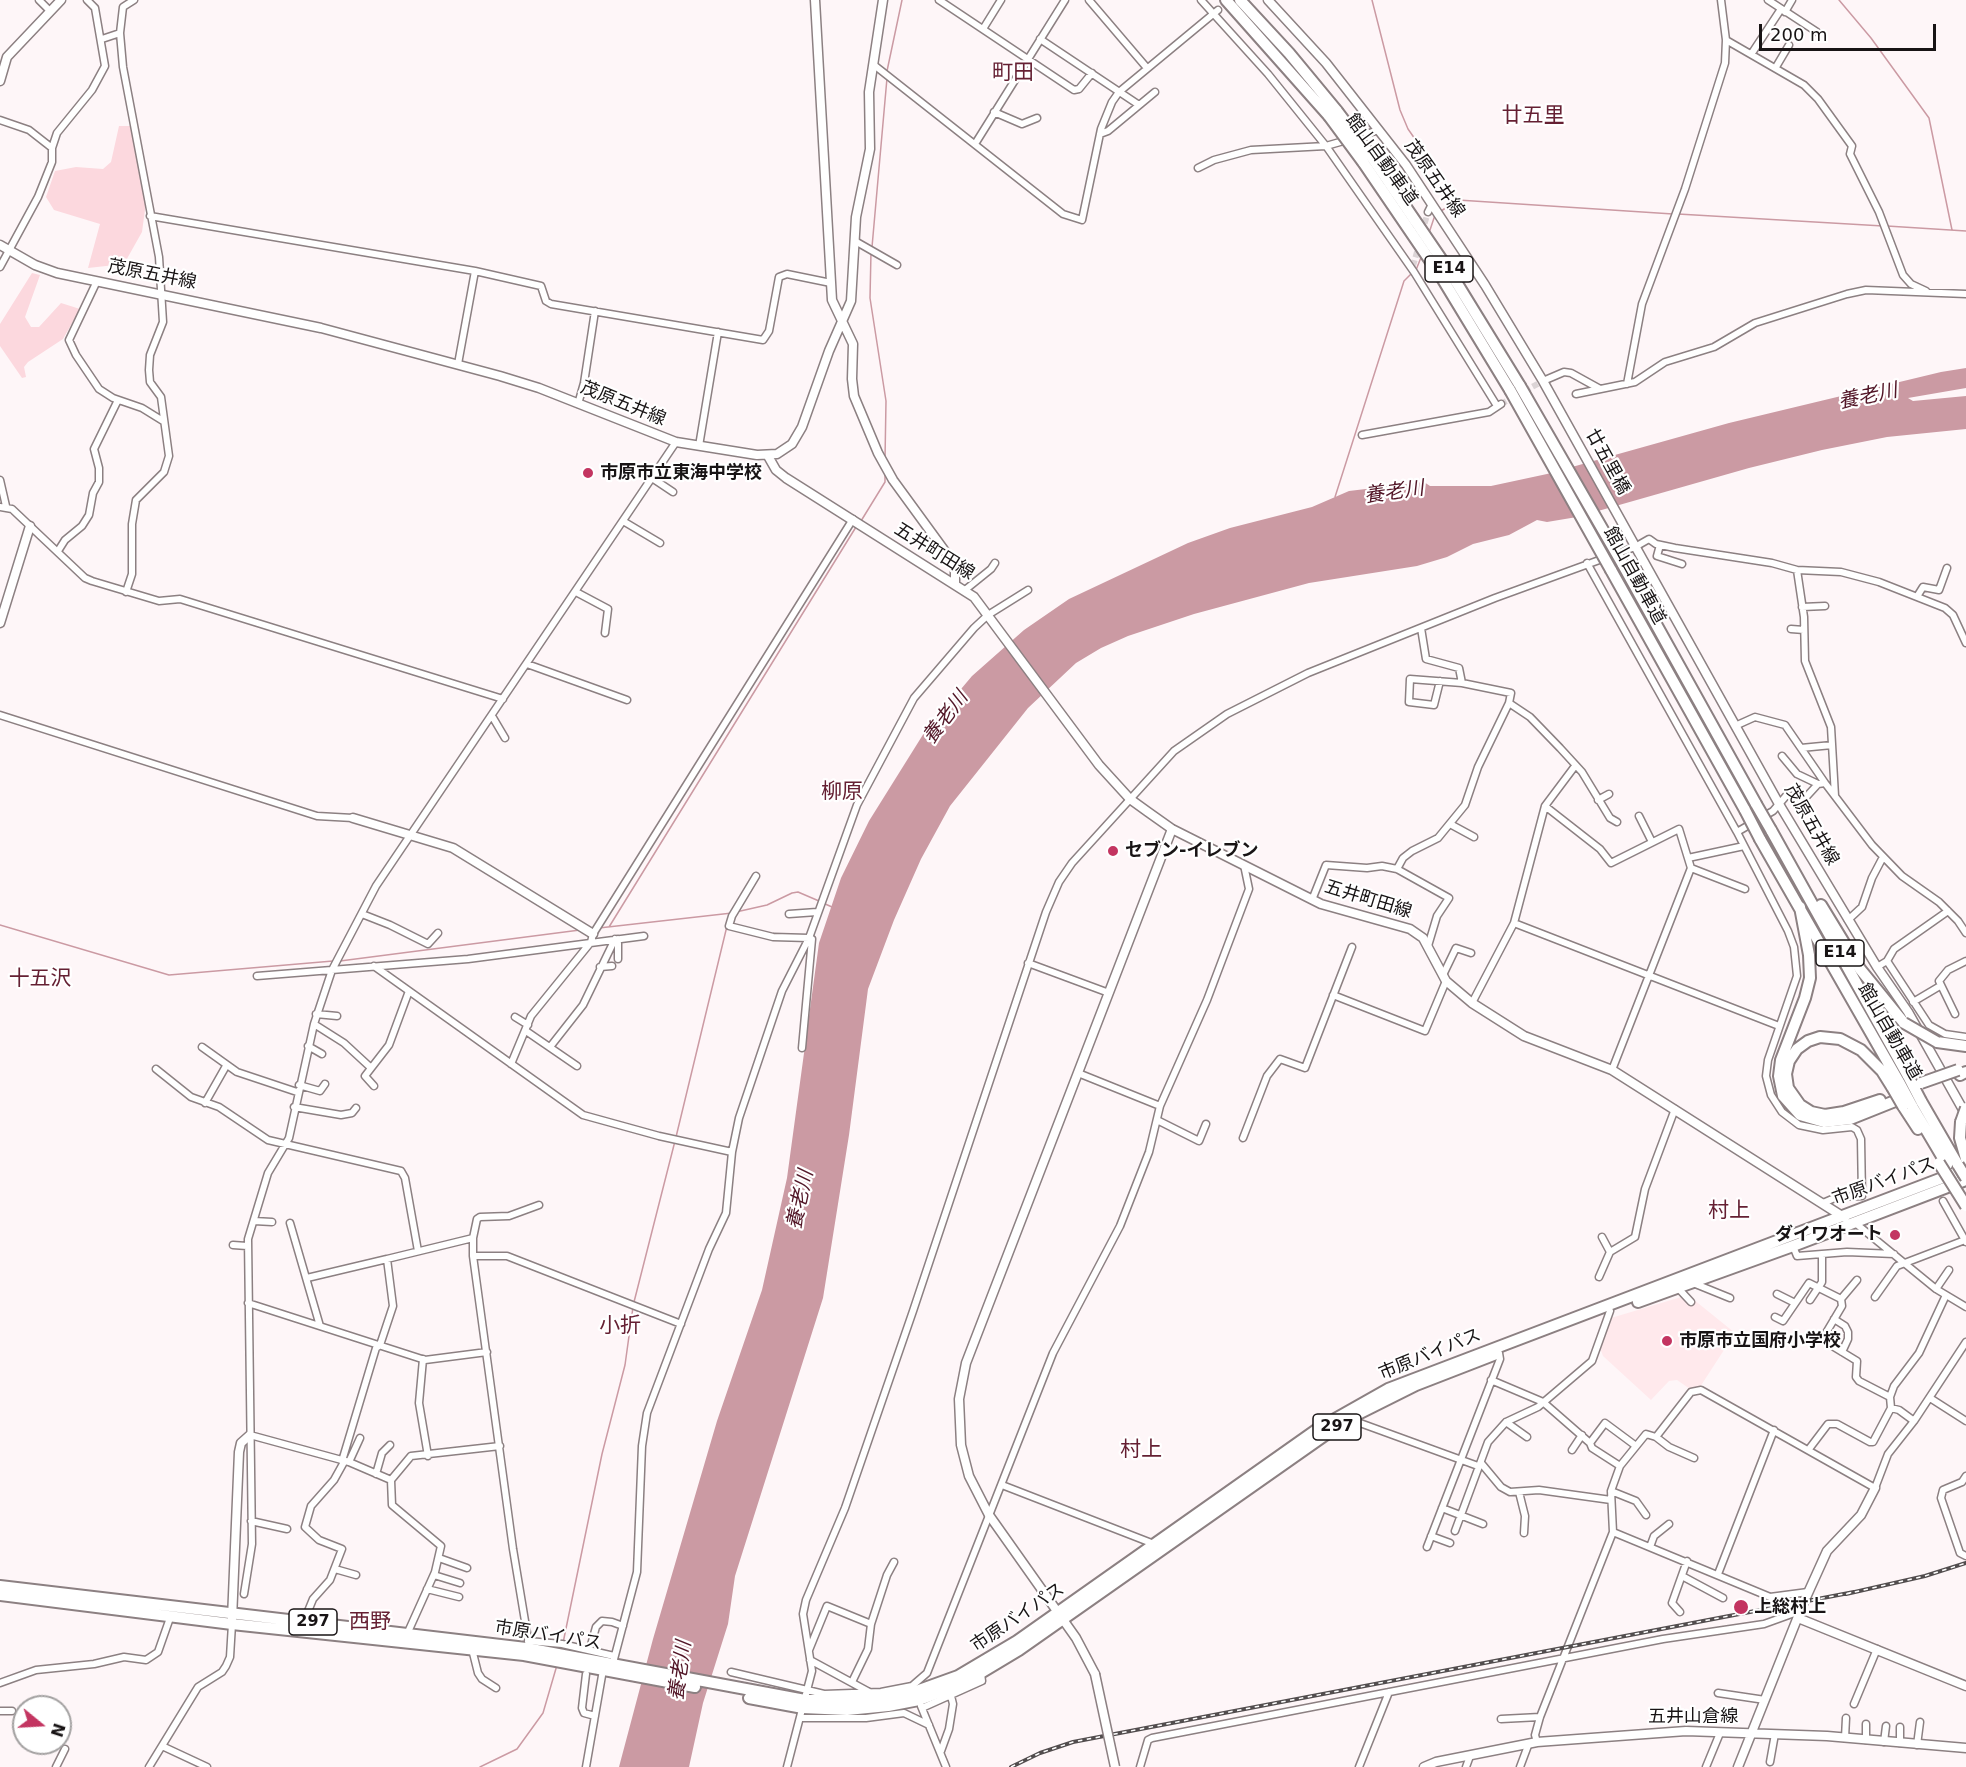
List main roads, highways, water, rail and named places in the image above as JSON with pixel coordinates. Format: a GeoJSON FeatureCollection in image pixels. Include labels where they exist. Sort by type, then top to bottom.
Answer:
{"type":"FeatureCollection","features":[{"type":"Feature","properties":{"kind":"highway","name":"館山自動車道"},"geometry":{"type":"LineString","coordinates":[[1227,0],[1333,114]]}},
{"type":"Feature","properties":{"kind":"highway","name":"館山自動車道"},"geometry":{"type":"LineString","coordinates":[[1240,0],[1289,53],[1450,272],[1515,388],[1611,570],[1902,1094],[1966,1179]]}},
{"type":"Feature","properties":{"kind":"highway","name":"館山自動車道"},"geometry":{"type":"LineString","coordinates":[[1515,388],[1622,563],[1771,830],[1902,1094]]}},
{"type":"Feature","properties":{"kind":"highway"},"geometry":{"type":"LineString","coordinates":[[1771,830],[1785,848],[1860,969],[1885,1003],[1904,1023],[1937,1042],[1966,1046]]}},
{"type":"Feature","properties":{"kind":"highway"},"geometry":{"type":"LineString","coordinates":[[1800,907],[1809,955],[1810,978],[1805,998],[1781,1060],[1780,1084],[1783,1096],[1800,1114],[1818,1122],[1850,1119],[1902,1094]]}},
{"type":"Feature","properties":{"kind":"highway"},"geometry":{"type":"LineString","coordinates":[[1902,1094],[1844,1112],[1825,1115],[1811,1112],[1791,1095],[1786,1081],[1787,1067],[1793,1054],[1803,1044],[1814,1039],[1832,1037],[1848,1042],[1861,1050],[1902,1094],[1955,1164],[1966,1206]]}},
{"type":"Feature","properties":{"kind":"highway"},"geometry":{"type":"LineString","coordinates":[[1923,1086],[1963,1071]]}},
{"type":"Feature","properties":{"kind":"highway"},"geometry":{"type":"LineString","coordinates":[[1955,1164],[1966,1108]]}},
{"type":"Feature","properties":{"kind":"highway","name":"館山自動車道"},"geometry":{"type":"LineString","coordinates":[[1955,1164],[1966,1200]]}},
{"type":"Feature","properties":{"kind":"highway","name":"市原バイパス"},"geometry":{"type":"LineString","coordinates":[[0,1595],[171,1616],[304,1621],[527,1643],[746,1694],[847,1710],[920,1704],[981,1674],[1154,1544],[1319,1428],[1388,1389],[1770,1245],[1955,1164]]}},
{"type":"Feature","properties":{"kind":"highway","name":"市原バイパス"},"geometry":{"type":"LineString","coordinates":[[804,1704],[865,1700],[922,1690],[972,1668],[1060,1615],[1348,1419],[1416,1385],[1610,1311],[1793,1246],[1966,1179]]}},
{"type":"Feature","properties":{"kind":"highway","name":"市原バイパス"},"geometry":{"type":"LineString","coordinates":[[0,1586],[524,1655],[603,1670],[619,1664]]}},
{"type":"Feature","properties":{"kind":"main road"},"geometry":{"type":"LineString","coordinates":[[0,81],[7,57],[61,0]]}},
{"type":"Feature","properties":{"kind":"main road"},"geometry":{"type":"LineString","coordinates":[[815,0],[832,300],[854,344],[853,388],[866,425],[893,480],[955,565],[955,584]]}},
{"type":"Feature","properties":{"kind":"main road"},"geometry":{"type":"LineString","coordinates":[[768,456],[788,447],[797,438],[829,351],[843,323],[854,286],[858,202],[870,149],[869,92],[883,0]]}},
{"type":"Feature","properties":{"kind":"main road","name":"茂原五井線"},"geometry":{"type":"LineString","coordinates":[[1269,0],[1326,63],[1379,130],[1550,394]]}},
{"type":"Feature","properties":{"kind":"main road","name":"茂原五井線"},"geometry":{"type":"LineString","coordinates":[[4,247],[45,269],[321,328],[458,364],[538,388],[676,442],[768,456]]}},
{"type":"Feature","properties":{"kind":"main road","name":"廿五里橋"},"geometry":{"type":"LineString","coordinates":[[1550,394],[1635,547]]}},
{"type":"Feature","properties":{"kind":"main road","name":"五井町田線"},"geometry":{"type":"LineString","coordinates":[[768,456],[776,470],[786,478],[965,590],[988,615],[1099,765],[1130,799],[1172,829],[1312,900],[1350,914],[1410,929],[1423,938],[1444,978],[1472,1003],[1524,1036],[1612,1070],[1823,1203],[1839,1216],[1854,1222]]}},
{"type":"Feature","properties":{"kind":"main road"},"geometry":{"type":"LineString","coordinates":[[0,623],[30,526]]}},
{"type":"Feature","properties":{"kind":"main road","name":"茂原五井線"},"geometry":{"type":"LineString","coordinates":[[1635,547],[1779,804],[1876,967],[1908,1012],[1964,1118]]}},
{"type":"Feature","properties":{"kind":"main road"},"geometry":{"type":"LineString","coordinates":[[353,818],[412,835],[462,853],[592,938]]}},
{"type":"Feature","properties":{"kind":"main road"},"geometry":{"type":"LineString","coordinates":[[1115,1767],[1095,1674],[1084,1650],[989,1515],[969,1476],[958,1424],[962,1380],[1172,829]]}},
{"type":"Feature","properties":{"kind":"main road"},"geometry":{"type":"LineString","coordinates":[[232,1618],[239,1452],[241,1443],[250,1435]]}},
{"type":"Feature","properties":{"kind":"main road"},"geometry":{"type":"LineString","coordinates":[[1738,1767],[1808,1592],[1832,1543],[1861,1515],[1875,1488]]}},
{"type":"Feature","properties":{"kind":"main road"},"geometry":{"type":"LineString","coordinates":[[1799,1615],[1966,1686]]}},
{"type":"Feature","properties":{"kind":"main road","name":"五井山倉線"},"geometry":{"type":"LineString","coordinates":[[1424,1767],[1436,1762],[1533,1743],[1686,1731],[1845,1738],[1966,1748]]}},
{"type":"Feature","properties":{"kind":"water","name":"養老川"},"geometry":{"type":"Polygon","coordinates":[[[1966,368],[1966,388],[1908,398],[1913,401],[1966,396],[1966,429],[1887,437],[1822,450],[1749,468],[1577,517],[1547,522],[1537,520],[1509,535],[1473,544],[1447,557],[1417,566],[1309,583],[1194,614],[1128,636],[1101,648],[1076,663],[1028,708],[950,806],[921,859],[894,920],[868,989],[849,1135],[823,1298],[735,1576],[728,1624],[703,1703],[689,1767],[619,1767],[653,1639],[717,1421],[762,1290],[787,1178],[819,943],[841,878],[869,821],[924,733],[972,676],[1024,630],[1069,599],[1188,543],[1230,528],[1312,507],[1349,491],[1424,482],[1430,486],[1491,486],[1547,474],[1729,423],[1966,368]]]}},
{"type":"Feature","properties":{"kind":"waterway"},"geometry":{"type":"LineString","coordinates":[[887,71],[902,0]]}},
{"type":"Feature","properties":{"kind":"waterway"},"geometry":{"type":"LineString","coordinates":[[1372,0],[1400,110],[1408,129],[1457,199]]}},
{"type":"Feature","properties":{"kind":"waterway"},"geometry":{"type":"LineString","coordinates":[[1839,0],[1871,38],[1929,118],[1952,230]]}},
{"type":"Feature","properties":{"kind":"waterway"},"geometry":{"type":"LineString","coordinates":[[872,247],[887,78]]}},
{"type":"Feature","properties":{"kind":"waterway"},"geometry":{"type":"LineString","coordinates":[[1441,211],[1458,200],[1673,214]]}},
{"type":"Feature","properties":{"kind":"waterway"},"geometry":{"type":"LineString","coordinates":[[1678,214],[1883,226]]}},
{"type":"Feature","properties":{"kind":"waterway"},"geometry":{"type":"LineString","coordinates":[[1429,233],[1435,215]]}},
{"type":"Feature","properties":{"kind":"waterway"},"geometry":{"type":"LineString","coordinates":[[1887,226],[1966,231]]}},
{"type":"Feature","properties":{"kind":"waterway"},"geometry":{"type":"LineString","coordinates":[[871,252],[870,298],[886,401],[885,459]]}},
{"type":"Feature","properties":{"kind":"waterway"},"geometry":{"type":"LineString","coordinates":[[1416,270],[1422,255]]}},
{"type":"Feature","properties":{"kind":"waterway"},"geometry":{"type":"LineString","coordinates":[[1335,497],[1404,281],[1412,273]]}},
{"type":"Feature","properties":{"kind":"waterway"},"geometry":{"type":"LineString","coordinates":[[861,521],[885,482],[885,472]]}},
{"type":"Feature","properties":{"kind":"waterway"},"geometry":{"type":"LineString","coordinates":[[609,927],[856,527]]}},
{"type":"Feature","properties":{"kind":"waterway"},"geometry":{"type":"LineString","coordinates":[[736,912],[767,905],[798,892],[819,901]]}},
{"type":"Feature","properties":{"kind":"waterway"},"geometry":{"type":"LineString","coordinates":[[823,903],[832,907]]}},
{"type":"Feature","properties":{"kind":"waterway"},"geometry":{"type":"LineString","coordinates":[[599,928],[732,913]]}},
{"type":"Feature","properties":{"kind":"waterway"},"geometry":{"type":"LineString","coordinates":[[0,925],[169,975],[333,961]]}},
{"type":"Feature","properties":{"kind":"waterway"},"geometry":{"type":"LineString","coordinates":[[676,1137],[727,926]]}},
{"type":"Feature","properties":{"kind":"waterway"},"geometry":{"type":"LineString","coordinates":[[340,961],[580,930]]}},
{"type":"Feature","properties":{"kind":"waterway"},"geometry":{"type":"LineString","coordinates":[[634,1302],[675,1141]]}},
{"type":"Feature","properties":{"kind":"waterway"},"geometry":{"type":"LineString","coordinates":[[563,1643],[602,1454],[625,1365],[633,1307]]}},
{"type":"Feature","properties":{"kind":"waterway"},"geometry":{"type":"LineString","coordinates":[[480,1767],[517,1749],[543,1713],[557,1665]]}},
{"type":"Feature","properties":{"kind":"tunnel"},"geometry":{"type":"LineString","coordinates":[[1422,232],[1428,212]]}},
{"type":"Feature","properties":{"kind":"tunnel"},"geometry":{"type":"LineString","coordinates":[[1413,266],[1419,245]]}},
{"type":"Feature","properties":{"kind":"tunnel"},"geometry":{"type":"LineString","coordinates":[[1501,404],[1543,381]]}},
{"type":"Feature","properties":{"kind":"railway"},"geometry":{"type":"LineString","coordinates":[[1846,1594],[1925,1576],[1966,1563]]}},
{"type":"Feature","properties":{"kind":"railway"},"geometry":{"type":"LineString","coordinates":[[1011,1767],[1040,1753],[1073,1742],[1854,1592]]}},
{"type":"Feature","properties":{"kind":"place","name":"市原市立東海中学校"},"geometry":{"type":"Point","coordinates":[588,473]}},
{"type":"Feature","properties":{"kind":"place","name":"セブン-イレブン"},"geometry":{"type":"Point","coordinates":[1113,851]}},
{"type":"Feature","properties":{"kind":"place","name":"ダイワオート"},"geometry":{"type":"Point","coordinates":[1895,1235]}},
{"type":"Feature","properties":{"kind":"place","name":"市原市立国府小学校"},"geometry":{"type":"Point","coordinates":[1667,1341]}},
{"type":"Feature","properties":{"kind":"place","name":"上総村上"},"geometry":{"type":"Point","coordinates":[1741,1607]}},
{"type":"Feature","properties":{"kind":"district","name":"町田"},"geometry":{"type":"Point","coordinates":[1013,74]}},
{"type":"Feature","properties":{"kind":"district","name":"廿五里"},"geometry":{"type":"Point","coordinates":[1533,117]}},
{"type":"Feature","properties":{"kind":"district","name":"柳原"},"geometry":{"type":"Point","coordinates":[842,793]}},
{"type":"Feature","properties":{"kind":"district","name":"十五沢"},"geometry":{"type":"Point","coordinates":[40,980]}},
{"type":"Feature","properties":{"kind":"district","name":"村上"},"geometry":{"type":"Point","coordinates":[1729,1212]}},
{"type":"Feature","properties":{"kind":"district","name":"小折"},"geometry":{"type":"Point","coordinates":[620,1327]}},
{"type":"Feature","properties":{"kind":"district","name":"村上"},"geometry":{"type":"Point","coordinates":[1141,1451]}},
{"type":"Feature","properties":{"kind":"district","name":"西野"},"geometry":{"type":"Point","coordinates":[370,1623]}}]}
